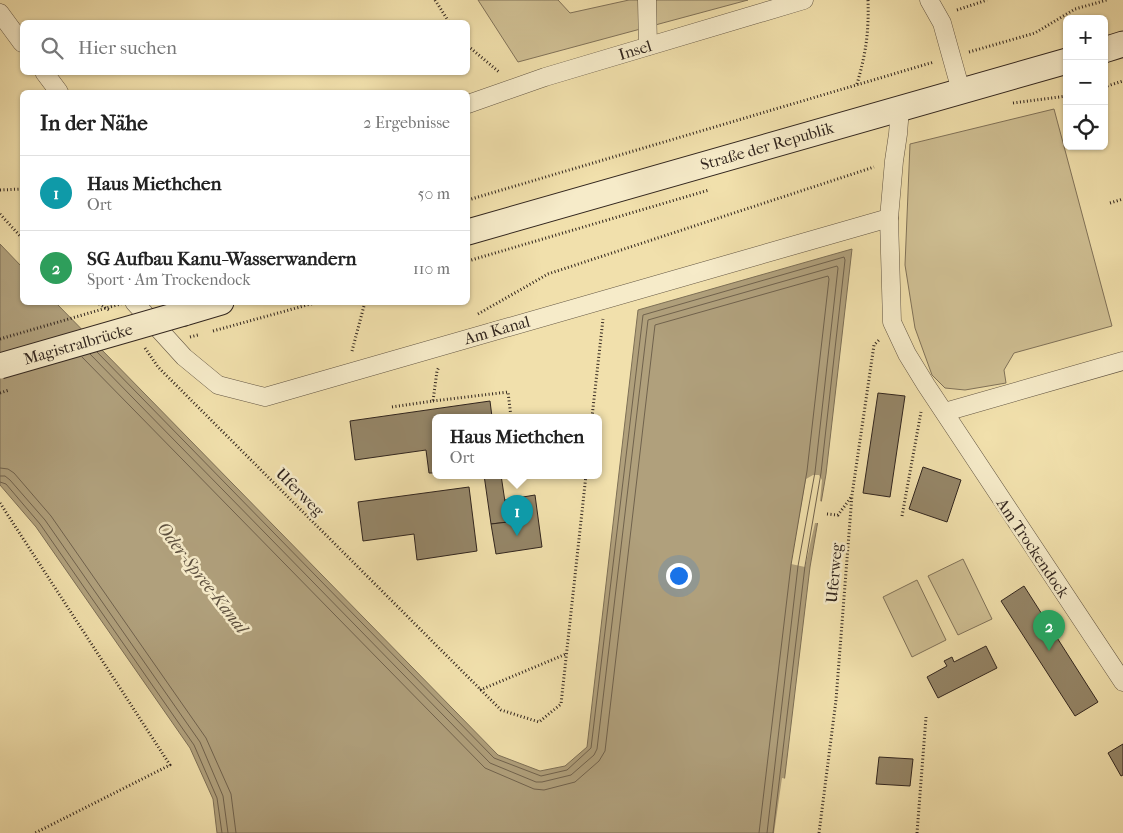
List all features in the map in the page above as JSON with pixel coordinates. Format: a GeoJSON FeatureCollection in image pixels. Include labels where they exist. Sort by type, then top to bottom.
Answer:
{"type":"FeatureCollection","features":[{"type":"Feature","properties":{"kind":"main road"},"geometry":{"type":"LineString","coordinates":[[1108,49],[1123,44]]}},
{"type":"Feature","properties":{"kind":"main road","name":"Straße der Republik"},"geometry":{"type":"LineString","coordinates":[[470,231],[1063,62]]}},
{"type":"Feature","properties":{"kind":"main road","name":"Magistralbrücke"},"geometry":{"type":"LineString","coordinates":[[0,366],[211,305]]}},
{"type":"Feature","properties":{"kind":"street"},"geometry":{"type":"LineString","coordinates":[[647,0],[648,46]]}},
{"type":"Feature","properties":{"kind":"street","name":"Insel"},"geometry":{"type":"LineString","coordinates":[[470,103],[648,46],[804,0]]}},
{"type":"Feature","properties":{"kind":"street"},"geometry":{"type":"LineString","coordinates":[[929,0],[942,23],[961,91]]}},
{"type":"Feature","properties":{"kind":"street"},"geometry":{"type":"LineString","coordinates":[[0,13],[20,40]]}},
{"type":"Feature","properties":{"kind":"street"},"geometry":{"type":"LineString","coordinates":[[46,75],[58,90]]}},
{"type":"Feature","properties":{"kind":"street","name":"Am Trockendock"},"geometry":{"type":"LineString","coordinates":[[900,108],[889,218],[892,322],[907,354],[926,385],[1123,682]]}},
{"type":"Feature","properties":{"kind":"street","name":"Am Kanal"},"geometry":{"type":"LineString","coordinates":[[127,306],[218,385],[265,397],[889,218]]}},
{"type":"Feature","properties":{"kind":"street"},"geometry":{"type":"LineString","coordinates":[[945,412],[1123,361]]}},
{"type":"Feature","properties":{"kind":"path"},"geometry":{"type":"LineString","coordinates":[[435,0],[448,20]]}},
{"type":"Feature","properties":{"kind":"path"},"geometry":{"type":"LineString","coordinates":[[857,85],[866,55],[868,0]]}},
{"type":"Feature","properties":{"kind":"path"},"geometry":{"type":"LineString","coordinates":[[938,16],[987,0]]}},
{"type":"Feature","properties":{"kind":"path"},"geometry":{"type":"LineString","coordinates":[[470,199],[1035,33],[1075,9],[1107,0]]}},
{"type":"Feature","properties":{"kind":"path"},"geometry":{"type":"LineString","coordinates":[[470,48],[517,87]]}},
{"type":"Feature","properties":{"kind":"path"},"geometry":{"type":"LineString","coordinates":[[1108,86],[1123,81]]}},
{"type":"Feature","properties":{"kind":"path"},"geometry":{"type":"LineString","coordinates":[[1007,105],[1063,97]]}},
{"type":"Feature","properties":{"kind":"path"},"geometry":{"type":"LineString","coordinates":[[477,314],[548,274],[894,161]]}},
{"type":"Feature","properties":{"kind":"path"},"geometry":{"type":"LineString","coordinates":[[470,260],[716,188]]}},
{"type":"Feature","properties":{"kind":"path"},"geometry":{"type":"LineString","coordinates":[[0,190],[20,189]]}},
{"type":"Feature","properties":{"kind":"path"},"geometry":{"type":"LineString","coordinates":[[1110,203],[1123,199]]}},
{"type":"Feature","properties":{"kind":"path"},"geometry":{"type":"LineString","coordinates":[[0,214],[20,236]]}},
{"type":"Feature","properties":{"kind":"path"},"geometry":{"type":"LineString","coordinates":[[592,414],[606,298]]}},
{"type":"Feature","properties":{"kind":"path"},"geometry":{"type":"LineString","coordinates":[[0,339],[116,305]]}},
{"type":"Feature","properties":{"kind":"path"},"geometry":{"type":"LineString","coordinates":[[208,333],[307,305]]}},
{"type":"Feature","properties":{"kind":"path"},"geometry":{"type":"LineString","coordinates":[[347,373],[364,305]]}},
{"type":"Feature","properties":{"kind":"path","name":"Uferweg"},"geometry":{"type":"LineString","coordinates":[[819,833],[836,700],[852,495],[874,345],[884,336],[892,322]]}},
{"type":"Feature","properties":{"kind":"path"},"geometry":{"type":"LineString","coordinates":[[433,401],[437,371],[454,342]]}},
{"type":"Feature","properties":{"kind":"path","name":"Uferweg"},"geometry":{"type":"LineString","coordinates":[[142,344],[158,367],[501,710],[539,722],[560,704],[586,479]]}},
{"type":"Feature","properties":{"kind":"path"},"geometry":{"type":"LineString","coordinates":[[902,516],[926,385]]}},
{"type":"Feature","properties":{"kind":"path"},"geometry":{"type":"LineString","coordinates":[[392,407],[508,392],[512,414]]}},
{"type":"Feature","properties":{"kind":"path"},"geometry":{"type":"LineString","coordinates":[[828,514],[838,515],[852,495]]}},
{"type":"Feature","properties":{"kind":"path"},"geometry":{"type":"LineString","coordinates":[[0,503],[170,765],[35,833]]}},
{"type":"Feature","properties":{"kind":"path"},"geometry":{"type":"LineString","coordinates":[[480,690],[566,654]]}},
{"type":"Feature","properties":{"kind":"path"},"geometry":{"type":"LineString","coordinates":[[917,833],[926,717]]}},
{"type":"Feature","properties":{"kind":"shaded area"},"geometry":{"type":"Polygon","coordinates":[[[478,0],[558,0],[570,13],[629,0],[748,0],[518,62],[478,0]]]}},
{"type":"Feature","properties":{"kind":"shaded area"},"geometry":{"type":"Polygon","coordinates":[[[1054,109],[1063,143],[1063,150],[1065,150],[1112,326],[1014,353],[1004,370],[1006,383],[965,390],[945,388],[932,375],[915,328],[905,265],[910,144],[1054,109]]]}},
{"type":"Feature","properties":{"kind":"shaded area"},"geometry":{"type":"Polygon","coordinates":[[[963,559],[992,619],[958,635],[928,576],[963,559]]]}},
{"type":"Feature","properties":{"kind":"shaded area"},"geometry":{"type":"Polygon","coordinates":[[[917,580],[946,640],[912,657],[883,597],[917,580]]]}},
{"type":"Feature","properties":{"kind":"water","name":"Oder-Spree-Kanal"},"geometry":{"type":"Polygon","coordinates":[[[0,244],[20,265],[20,305],[58,305],[498,755],[540,771],[565,766],[587,747],[638,310],[852,249],[826,474],[810,567],[778,833],[217,833],[213,799],[190,748],[36,527],[0,485],[0,244]]]}},
{"type":"Feature","properties":{"kind":"pier"},"geometry":{"type":"Polygon","coordinates":[[[813,475],[819,475],[822,480],[820,501],[823,502],[820,523],[815,523],[805,567],[791,564],[806,479],[813,475]]]}},
{"type":"Feature","properties":{"kind":"pier"},"geometry":{"type":"Polygon","coordinates":[[[782,778],[787,779],[780,833],[774,833],[782,778]]]}},
{"type":"Feature","properties":{"kind":"building"},"geometry":{"type":"Polygon","coordinates":[[[878,393],[905,396],[890,497],[863,493],[878,393]]]}},
{"type":"Feature","properties":{"kind":"building"},"geometry":{"type":"Polygon","coordinates":[[[490,401],[492,414],[432,414],[432,473],[429,473],[426,450],[355,460],[350,421],[490,401]]]}},
{"type":"Feature","properties":{"kind":"building"},"geometry":{"type":"Polygon","coordinates":[[[923,467],[961,480],[947,522],[909,509],[923,467]]]}},
{"type":"Feature","properties":{"kind":"building"},"geometry":{"type":"Polygon","coordinates":[[[485,479],[502,479],[508,522],[491,524],[485,479]]]}},
{"type":"Feature","properties":{"kind":"building"},"geometry":{"type":"Polygon","coordinates":[[[469,487],[477,551],[417,560],[414,534],[363,541],[358,502],[469,487]]]}},
{"type":"Feature","properties":{"kind":"building"},"geometry":{"type":"Polygon","coordinates":[[[535,495],[542,547],[496,554],[491,524],[508,522],[505,500],[535,495]]]}},
{"type":"Feature","properties":{"kind":"building"},"geometry":{"type":"Polygon","coordinates":[[[1024,586],[1098,702],[1075,716],[1001,601],[1024,586]]]}},
{"type":"Feature","properties":{"kind":"building"},"geometry":{"type":"Polygon","coordinates":[[[986,646],[997,668],[938,698],[927,677],[947,666],[944,661],[952,657],[954,662],[986,646]]]}},
{"type":"Feature","properties":{"kind":"building"},"geometry":{"type":"Polygon","coordinates":[[[1123,744],[1123,775],[1121,776],[1108,753],[1123,744]]]}},
{"type":"Feature","properties":{"kind":"building"},"geometry":{"type":"Polygon","coordinates":[[[879,757],[913,759],[910,786],[876,784],[879,757]]]}},
{"type":"Feature","properties":{"kind":"place","name":"Haus Miethchen"},"geometry":{"type":"Point","coordinates":[517,536]}},
{"type":"Feature","properties":{"kind":"place","name":"SG Aufbau Kanu-Wasserwandern"},"geometry":{"type":"Point","coordinates":[1049,651]}}]}
